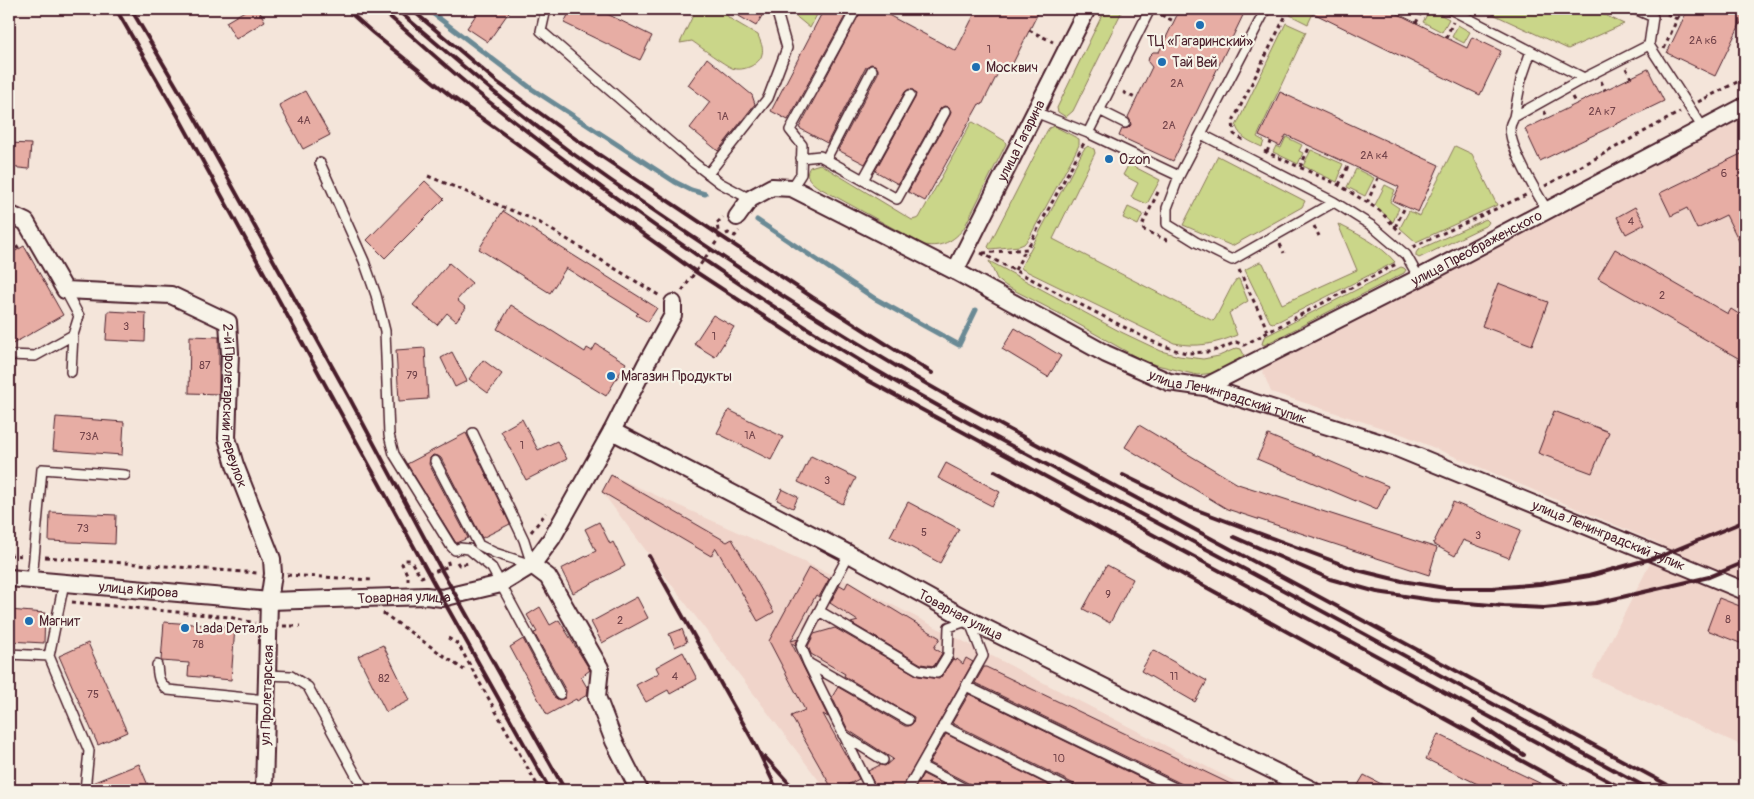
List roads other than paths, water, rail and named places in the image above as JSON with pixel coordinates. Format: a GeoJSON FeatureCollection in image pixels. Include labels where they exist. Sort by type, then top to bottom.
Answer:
{"type":"FeatureCollection","features":[{"type":"Feature","properties":{"kind":"street","name":"улица Гагарина"},"geometry":{"type":"LineString","coordinates":[[955,272],[1087,9]]}},
{"type":"Feature","properties":{"kind":"street","name":"улица Преображенского"},"geometry":{"type":"LineString","coordinates":[[1205,386],[1419,278],[1745,106]]}},
{"type":"Feature","properties":{"kind":"street"},"geometry":{"type":"LineString","coordinates":[[737,217],[750,199],[772,188],[792,188]]}},
{"type":"Feature","properties":{"kind":"street","name":"улица Ленинградский тупик"},"geometry":{"type":"LineString","coordinates":[[792,188],[955,272],[1106,354],[1169,382],[1205,386],[1397,448],[1661,556],[1709,578],[1745,591]]}},
{"type":"Feature","properties":{"kind":"street"},"geometry":{"type":"LineString","coordinates":[[9,214],[26,222],[65,290]]}},
{"type":"Feature","properties":{"kind":"street","name":"2-й Пролетарский переулок"},"geometry":{"type":"LineString","coordinates":[[65,290],[171,295],[228,322],[230,353],[227,438],[235,465],[272,559],[273,574],[269,601]]}},
{"type":"Feature","properties":{"kind":"street","name":"Товарная улица"},"geometry":{"type":"LineString","coordinates":[[269,601],[426,596],[442,598],[502,584],[532,565],[552,538],[612,431],[673,316],[673,303]]}},
{"type":"Feature","properties":{"kind":"street","name":"Товарная улица"},"geometry":{"type":"LineString","coordinates":[[612,431],[849,554],[969,620],[1312,790]]}},
{"type":"Feature","properties":{"kind":"street"},"geometry":{"type":"LineString","coordinates":[[532,565],[548,577],[600,668],[597,697],[614,741],[639,790]]}},
{"type":"Feature","properties":{"kind":"street","name":"улица Кирова"},"geometry":{"type":"LineString","coordinates":[[9,578],[269,601]]}},
{"type":"Feature","properties":{"kind":"street","name":"ул Пролетарская"},"geometry":{"type":"LineString","coordinates":[[264,790],[269,601]]}},
{"type":"Feature","properties":{"kind":"lane"},"geometry":{"type":"LineString","coordinates":[[546,9],[541,31],[708,174],[720,183],[750,199]]}},
{"type":"Feature","properties":{"kind":"lane"},"geometry":{"type":"LineString","coordinates":[[708,174],[768,98],[788,48],[776,9]]}},
{"type":"Feature","properties":{"kind":"lane"},"geometry":{"type":"LineString","coordinates":[[792,188],[801,174],[802,146],[790,130],[856,9]]}},
{"type":"Feature","properties":{"kind":"lane"},"geometry":{"type":"LineString","coordinates":[[1088,136],[1099,110],[1150,9]]}},
{"type":"Feature","properties":{"kind":"lane"},"geometry":{"type":"LineString","coordinates":[[1266,9],[1179,176],[1167,208],[1167,224],[1196,242],[1232,260],[1334,202]]}},
{"type":"Feature","properties":{"kind":"lane"},"geometry":{"type":"LineString","coordinates":[[1635,9],[1653,17],[1649,45],[1702,128]]}},
{"type":"Feature","properties":{"kind":"lane"},"geometry":{"type":"LineString","coordinates":[[1453,13],[1584,78]]}},
{"type":"Feature","properties":{"kind":"lane"},"geometry":{"type":"LineString","coordinates":[[1514,117],[1649,45]]}},
{"type":"Feature","properties":{"kind":"lane"},"geometry":{"type":"LineString","coordinates":[[1531,51],[1521,80],[1514,117],[1510,126],[1515,146],[1535,191],[1546,210]]}},
{"type":"Feature","properties":{"kind":"lane"},"geometry":{"type":"LineString","coordinates":[[826,159],[872,70]]}},
{"type":"Feature","properties":{"kind":"lane"},"geometry":{"type":"LineString","coordinates":[[863,180],[910,95]]}},
{"type":"Feature","properties":{"kind":"lane"},"geometry":{"type":"LineString","coordinates":[[1099,110],[1125,123]]}},
{"type":"Feature","properties":{"kind":"lane"},"geometry":{"type":"LineString","coordinates":[[801,158],[820,156],[897,199],[945,112]]}},
{"type":"Feature","properties":{"kind":"lane"},"geometry":{"type":"LineString","coordinates":[[1035,112],[1179,176]]}},
{"type":"Feature","properties":{"kind":"lane"},"geometry":{"type":"LineString","coordinates":[[1201,134],[1334,202],[1372,226],[1406,255],[1419,278]]}},
{"type":"Feature","properties":{"kind":"lane"},"geometry":{"type":"LineString","coordinates":[[320,163],[364,261],[376,295],[385,331],[389,435],[394,454],[450,546],[455,550],[460,548],[469,549],[492,568],[560,694]]}},
{"type":"Feature","properties":{"kind":"lane"},"geometry":{"type":"LineString","coordinates":[[65,290],[79,316],[73,335],[71,372]]}},
{"type":"Feature","properties":{"kind":"lane"},"geometry":{"type":"LineString","coordinates":[[9,355],[35,356],[73,335]]}},
{"type":"Feature","properties":{"kind":"lane"},"geometry":{"type":"LineString","coordinates":[[473,433],[524,540],[532,565]]}},
{"type":"Feature","properties":{"kind":"lane"},"geometry":{"type":"LineString","coordinates":[[435,461],[479,545],[495,553],[532,565]]}},
{"type":"Feature","properties":{"kind":"lane"},"geometry":{"type":"LineString","coordinates":[[32,580],[42,469],[125,475]]}},
{"type":"Feature","properties":{"kind":"lane"},"geometry":{"type":"LineString","coordinates":[[849,554],[801,646],[842,735],[871,790]]}},
{"type":"Feature","properties":{"kind":"lane"},"geometry":{"type":"LineString","coordinates":[[64,583],[49,656],[90,751],[84,790]]}},
{"type":"Feature","properties":{"kind":"lane"},"geometry":{"type":"LineString","coordinates":[[819,611],[920,670],[937,673],[948,655],[949,627],[969,620],[983,656],[907,790]]}},
{"type":"Feature","properties":{"kind":"lane"},"geometry":{"type":"LineString","coordinates":[[9,654],[49,656]]}},
{"type":"Feature","properties":{"kind":"lane"},"geometry":{"type":"LineString","coordinates":[[808,663],[908,720]]}},
{"type":"Feature","properties":{"kind":"lane"},"geometry":{"type":"LineString","coordinates":[[157,664],[161,686],[168,690],[266,700]]}},
{"type":"Feature","properties":{"kind":"lane"},"geometry":{"type":"LineString","coordinates":[[267,675],[291,676],[308,687],[364,790]]}},
{"type":"Feature","properties":{"kind":"lane"},"geometry":{"type":"LineString","coordinates":[[966,686],[1179,790]]}},
{"type":"Feature","properties":{"kind":"lane"},"geometry":{"type":"LineString","coordinates":[[943,726],[1070,790]]}},
{"type":"Feature","properties":{"kind":"lane"},"geometry":{"type":"LineString","coordinates":[[842,735],[883,760]]}},
{"type":"Feature","properties":{"kind":"lane"},"geometry":{"type":"LineString","coordinates":[[921,766],[967,790]]}},
{"type":"Feature","properties":{"kind":"waterway"},"geometry":{"type":"LineString","coordinates":[[427,9],[532,89],[675,182],[705,194]]}},
{"type":"Feature","properties":{"kind":"waterway"},"geometry":{"type":"LineString","coordinates":[[757,220],[874,298],[959,345],[976,310]]}},
{"type":"Feature","properties":{"kind":"railway"},"geometry":{"type":"LineString","coordinates":[[116,9],[178,116],[442,598],[550,790]]}},
{"type":"Feature","properties":{"kind":"railway"},"geometry":{"type":"LineString","coordinates":[[131,9],[191,111],[350,399],[441,569],[565,790]]}},
{"type":"Feature","properties":{"kind":"railway"},"geometry":{"type":"LineString","coordinates":[[346,9],[452,97],[696,272],[800,340],[867,380],[1625,790]]}},
{"type":"Feature","properties":{"kind":"railway"},"geometry":{"type":"LineString","coordinates":[[381,9],[457,76],[602,188],[724,274],[807,328],[899,384],[993,436],[1651,790]]}},
{"type":"Feature","properties":{"kind":"railway"},"geometry":{"type":"LineString","coordinates":[[396,9],[503,99],[569,151],[709,248],[853,340],[951,398],[1677,790]]}},
{"type":"Feature","properties":{"kind":"railway"},"geometry":{"type":"LineString","coordinates":[[411,9],[497,82],[577,140],[812,297],[932,373]]}},
{"type":"Feature","properties":{"kind":"railway"},"geometry":{"type":"LineString","coordinates":[[995,471],[1575,790]]}},
{"type":"Feature","properties":{"kind":"railway"},"geometry":{"type":"LineString","coordinates":[[1123,475],[1189,507],[1357,570],[1402,581],[1445,588],[1492,588],[1540,584],[1589,576],[1661,556],[1745,521]]}},
{"type":"Feature","properties":{"kind":"railway"},"geometry":{"type":"LineString","coordinates":[[1234,537],[1330,579],[1377,592],[1432,600],[1544,608],[1596,603],[1709,577],[1745,562]]}},
{"type":"Feature","properties":{"kind":"railway"},"geometry":{"type":"LineString","coordinates":[[649,556],[757,748],[777,790]]}},
{"type":"Feature","properties":{"kind":"railway"},"geometry":{"type":"LineString","coordinates":[[1474,721],[1524,755]]}},
{"type":"Feature","properties":{"kind":"railway"},"geometry":{"type":"LineString","coordinates":[[765,757],[795,790]]}},
{"type":"Feature","properties":{"kind":"place","name":"ТЦ «Гагаринский»"},"geometry":{"type":"Point","coordinates":[1200,25]}},
{"type":"Feature","properties":{"kind":"place","name":"Тай Вей"},"geometry":{"type":"Point","coordinates":[1162,62]}},
{"type":"Feature","properties":{"kind":"place","name":"Москвич"},"geometry":{"type":"Point","coordinates":[976,67]}},
{"type":"Feature","properties":{"kind":"place","name":"Ozon"},"geometry":{"type":"Point","coordinates":[1109,159]}},
{"type":"Feature","properties":{"kind":"place","name":"Магазин Продукты"},"geometry":{"type":"Point","coordinates":[611,376]}},
{"type":"Feature","properties":{"kind":"place","name":"Магнит"},"geometry":{"type":"Point","coordinates":[29,621]}},
{"type":"Feature","properties":{"kind":"place","name":"Lada Dеталь"},"geometry":{"type":"Point","coordinates":[185,628]}}]}
